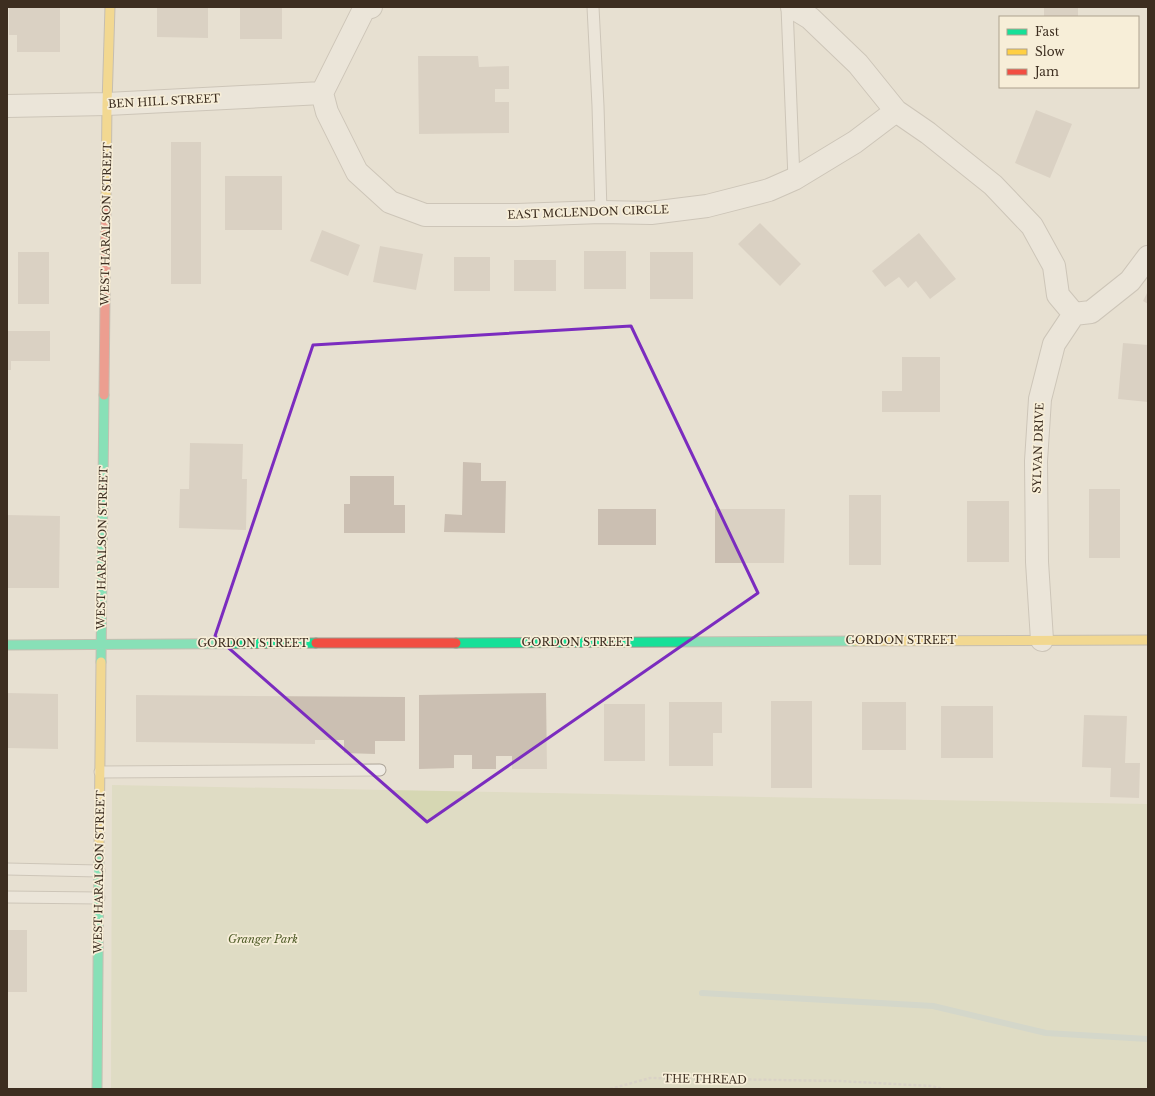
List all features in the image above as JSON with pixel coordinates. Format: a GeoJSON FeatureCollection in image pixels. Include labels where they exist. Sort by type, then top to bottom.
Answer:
{"type":"FeatureCollection","features":[{"type":"Feature","properties":{"kind":"street","name":"WEST HARALSON STREET"},"geometry":{"type":"LineString","coordinates":[[96,1089],[107,104],[110,7]]}},
{"type":"Feature","properties":{"kind":"street"},"geometry":{"type":"LineString","coordinates":[[322,93],[364,9],[371,7]]}},
{"type":"Feature","properties":{"kind":"street"},"geometry":{"type":"LineString","coordinates":[[792,7],[810,18],[858,64],[896,111],[928,133],[993,185],[1032,226],[1054,266],[1058,295],[1074,314],[1092,312],[1130,281],[1148,257]]}},
{"type":"Feature","properties":{"kind":"street","name":"BEN HILL STREET"},"geometry":{"type":"LineString","coordinates":[[7,106],[107,104],[322,93]]}},
{"type":"Feature","properties":{"kind":"street","name":"EAST MCLENDON CIRCLE"},"geometry":{"type":"LineString","coordinates":[[322,93],[328,112],[357,172],[390,202],[425,215],[517,215],[601,212],[651,213],[707,206],[769,190],[794,179],[855,142],[896,111]]}},
{"type":"Feature","properties":{"kind":"street","name":"SYLVAN DRIVE"},"geometry":{"type":"LineString","coordinates":[[1042,640],[1037,562],[1036,461],[1040,400],[1054,344],[1074,314]]}},
{"type":"Feature","properties":{"kind":"street","name":"GORDON STREET"},"geometry":{"type":"LineString","coordinates":[[7,645],[1148,640]]}},
{"type":"Feature","properties":{"kind":"lane"},"geometry":{"type":"LineString","coordinates":[[593,7],[601,212]]}},
{"type":"Feature","properties":{"kind":"lane"},"geometry":{"type":"LineString","coordinates":[[787,7],[794,179]]}},
{"type":"Feature","properties":{"kind":"lane"},"geometry":{"type":"LineString","coordinates":[[100,772],[380,770]]}},
{"type":"Feature","properties":{"kind":"lane"},"geometry":{"type":"LineString","coordinates":[[7,869],[99,871]]}},
{"type":"Feature","properties":{"kind":"lane"},"geometry":{"type":"LineString","coordinates":[[7,897],[99,898]]}},
{"type":"Feature","properties":{"kind":"path","name":"THE THREAD"},"geometry":{"type":"LineString","coordinates":[[610,1089],[650,1078],[658,1078],[840,1081],[931,1086],[944,1089]]}},
{"type":"Feature","properties":{"kind":"highlighted area"},"geometry":{"type":"Polygon","coordinates":[[[631,326],[758,593],[427,822],[215,636],[313,345],[631,326]]]}},
{"type":"Feature","properties":{"kind":"green space","name":"Granger Park"},"geometry":{"type":"Polygon","coordinates":[[[112,785],[1148,804],[1148,1089],[111,1089],[112,785]]]}},
{"type":"Feature","properties":{"kind":"building"},"geometry":{"type":"Polygon","coordinates":[[[9,7],[60,7],[60,52],[17,52],[17,35],[9,35],[9,7]]]}},
{"type":"Feature","properties":{"kind":"building"},"geometry":{"type":"Polygon","coordinates":[[[157,7],[208,7],[208,38],[157,37],[157,7]]]}},
{"type":"Feature","properties":{"kind":"building"},"geometry":{"type":"Polygon","coordinates":[[[240,7],[282,7],[282,39],[240,39],[240,7]]]}},
{"type":"Feature","properties":{"kind":"building"},"geometry":{"type":"Polygon","coordinates":[[[1044,7],[1078,7],[1078,16],[1044,16],[1044,7]]]}},
{"type":"Feature","properties":{"kind":"building"},"geometry":{"type":"Polygon","coordinates":[[[418,56],[478,56],[479,67],[509,66],[509,89],[495,89],[495,102],[509,102],[509,133],[419,134],[418,56]]]}},
{"type":"Feature","properties":{"kind":"building"},"geometry":{"type":"Polygon","coordinates":[[[1036,110],[1072,124],[1050,178],[1015,163],[1036,110]]]}},
{"type":"Feature","properties":{"kind":"building"},"geometry":{"type":"Polygon","coordinates":[[[171,142],[201,142],[201,284],[171,284],[171,142]]]}},
{"type":"Feature","properties":{"kind":"building"},"geometry":{"type":"Polygon","coordinates":[[[225,176],[282,176],[282,230],[225,230],[225,176]]]}},
{"type":"Feature","properties":{"kind":"building"},"geometry":{"type":"Polygon","coordinates":[[[760,223],[801,264],[780,286],[738,244],[760,223]]]}},
{"type":"Feature","properties":{"kind":"building"},"geometry":{"type":"Polygon","coordinates":[[[322,230],[360,245],[348,276],[310,261],[322,230]]]}},
{"type":"Feature","properties":{"kind":"building"},"geometry":{"type":"Polygon","coordinates":[[[919,233],[956,279],[930,299],[916,281],[908,288],[899,277],[885,287],[872,271],[919,233]]]}},
{"type":"Feature","properties":{"kind":"building"},"geometry":{"type":"Polygon","coordinates":[[[380,246],[423,254],[416,290],[373,282],[380,246]]]}},
{"type":"Feature","properties":{"kind":"building"},"geometry":{"type":"Polygon","coordinates":[[[584,251],[626,251],[626,289],[584,289],[584,251]]]}},
{"type":"Feature","properties":{"kind":"building"},"geometry":{"type":"Polygon","coordinates":[[[18,252],[49,252],[49,304],[18,304],[18,252]]]}},
{"type":"Feature","properties":{"kind":"building"},"geometry":{"type":"Polygon","coordinates":[[[650,252],[693,252],[693,299],[650,299],[650,252]]]}},
{"type":"Feature","properties":{"kind":"building"},"geometry":{"type":"Polygon","coordinates":[[[454,257],[490,257],[490,291],[454,291],[454,257]]]}},
{"type":"Feature","properties":{"kind":"building"},"geometry":{"type":"Polygon","coordinates":[[[514,260],[556,260],[556,291],[514,291],[514,260]]]}},
{"type":"Feature","properties":{"kind":"building"},"geometry":{"type":"Polygon","coordinates":[[[1148,291],[1148,304],[1143,301],[1148,291]]]}},
{"type":"Feature","properties":{"kind":"building"},"geometry":{"type":"Polygon","coordinates":[[[7,331],[50,331],[50,361],[11,361],[11,370],[7,370],[7,331]]]}},
{"type":"Feature","properties":{"kind":"building"},"geometry":{"type":"Polygon","coordinates":[[[1123,343],[1148,345],[1148,402],[1118,399],[1123,343]]]}},
{"type":"Feature","properties":{"kind":"building"},"geometry":{"type":"Polygon","coordinates":[[[902,357],[940,357],[940,412],[882,412],[882,391],[902,391],[902,357]]]}},
{"type":"Feature","properties":{"kind":"building"},"geometry":{"type":"Polygon","coordinates":[[[190,443],[243,444],[242,479],[247,479],[246,530],[179,528],[180,489],[189,489],[190,443]]]}},
{"type":"Feature","properties":{"kind":"building"},"geometry":{"type":"Polygon","coordinates":[[[463,462],[481,463],[481,481],[506,481],[505,533],[444,532],[445,514],[462,515],[463,462]]]}},
{"type":"Feature","properties":{"kind":"building"},"geometry":{"type":"Polygon","coordinates":[[[350,476],[394,476],[394,505],[405,505],[405,533],[344,533],[344,504],[350,504],[350,476]]]}},
{"type":"Feature","properties":{"kind":"building"},"geometry":{"type":"Polygon","coordinates":[[[1089,489],[1120,489],[1120,558],[1089,558],[1089,489]]]}},
{"type":"Feature","properties":{"kind":"building"},"geometry":{"type":"Polygon","coordinates":[[[849,495],[881,495],[881,565],[849,565],[849,495]]]}},
{"type":"Feature","properties":{"kind":"building"},"geometry":{"type":"Polygon","coordinates":[[[967,501],[1009,501],[1009,562],[967,562],[967,501]]]}},
{"type":"Feature","properties":{"kind":"building"},"geometry":{"type":"Polygon","coordinates":[[[598,509],[656,509],[656,545],[598,545],[598,509]]]}},
{"type":"Feature","properties":{"kind":"building"},"geometry":{"type":"Polygon","coordinates":[[[715,509],[785,509],[784,563],[715,563],[715,509]]]}},
{"type":"Feature","properties":{"kind":"building"},"geometry":{"type":"Polygon","coordinates":[[[7,515],[60,516],[59,588],[7,588],[7,515]]]}},
{"type":"Feature","properties":{"kind":"building"},"geometry":{"type":"Polygon","coordinates":[[[7,693],[58,694],[58,749],[7,748],[7,693]]]}},
{"type":"Feature","properties":{"kind":"building"},"geometry":{"type":"Polygon","coordinates":[[[546,693],[547,769],[512,769],[512,756],[496,756],[496,769],[472,769],[472,755],[454,755],[454,768],[419,769],[419,695],[546,693]]]}},
{"type":"Feature","properties":{"kind":"building"},"geometry":{"type":"Polygon","coordinates":[[[136,695],[405,697],[405,741],[375,741],[375,754],[344,753],[344,740],[315,740],[315,744],[136,742],[136,695]]]}},
{"type":"Feature","properties":{"kind":"building"},"geometry":{"type":"Polygon","coordinates":[[[771,701],[812,701],[812,788],[771,788],[771,701]]]}},
{"type":"Feature","properties":{"kind":"building"},"geometry":{"type":"Polygon","coordinates":[[[669,702],[722,702],[722,733],[713,733],[713,766],[669,766],[669,702]]]}},
{"type":"Feature","properties":{"kind":"building"},"geometry":{"type":"Polygon","coordinates":[[[862,702],[906,702],[906,750],[862,750],[862,702]]]}},
{"type":"Feature","properties":{"kind":"building"},"geometry":{"type":"Polygon","coordinates":[[[604,704],[645,704],[645,761],[604,761],[604,704]]]}},
{"type":"Feature","properties":{"kind":"building"},"geometry":{"type":"Polygon","coordinates":[[[941,706],[993,706],[993,758],[941,758],[941,706]]]}},
{"type":"Feature","properties":{"kind":"building"},"geometry":{"type":"Polygon","coordinates":[[[1084,715],[1127,716],[1125,763],[1140,763],[1139,798],[1110,797],[1111,768],[1082,767],[1084,715]]]}},
{"type":"Feature","properties":{"kind":"building"},"geometry":{"type":"Polygon","coordinates":[[[7,930],[27,930],[27,992],[7,992],[7,930]]]}},
{"type":"Feature","properties":{"kind":"waterway"},"geometry":{"type":"LineString","coordinates":[[702,993],[933,1006],[1046,1033],[1148,1039]]}},
{"type":"Feature","properties":{"kind":"traffic: fast"},"geometry":{"type":"LineString","coordinates":[[101,662],[104,395]]}},
{"type":"Feature","properties":{"kind":"traffic: fast"},"geometry":{"type":"LineString","coordinates":[[456,643],[855,641]]}},
{"type":"Feature","properties":{"kind":"traffic: fast"},"geometry":{"type":"LineString","coordinates":[[7,645],[316,643]]}},
{"type":"Feature","properties":{"kind":"traffic: fast"},"geometry":{"type":"LineString","coordinates":[[97,1089],[99,849]]}},
{"type":"Feature","properties":{"kind":"traffic: slow"},"geometry":{"type":"LineString","coordinates":[[106,201],[110,7]]}},
{"type":"Feature","properties":{"kind":"traffic: slow"},"geometry":{"type":"LineString","coordinates":[[855,641],[1148,640]]}},
{"type":"Feature","properties":{"kind":"traffic: slow"},"geometry":{"type":"LineString","coordinates":[[99,849],[101,662]]}},
{"type":"Feature","properties":{"kind":"traffic: jam"},"geometry":{"type":"LineString","coordinates":[[104,395],[106,201]]}},
{"type":"Feature","properties":{"kind":"traffic: jam"},"geometry":{"type":"LineString","coordinates":[[316,643],[456,643]]}}]}
